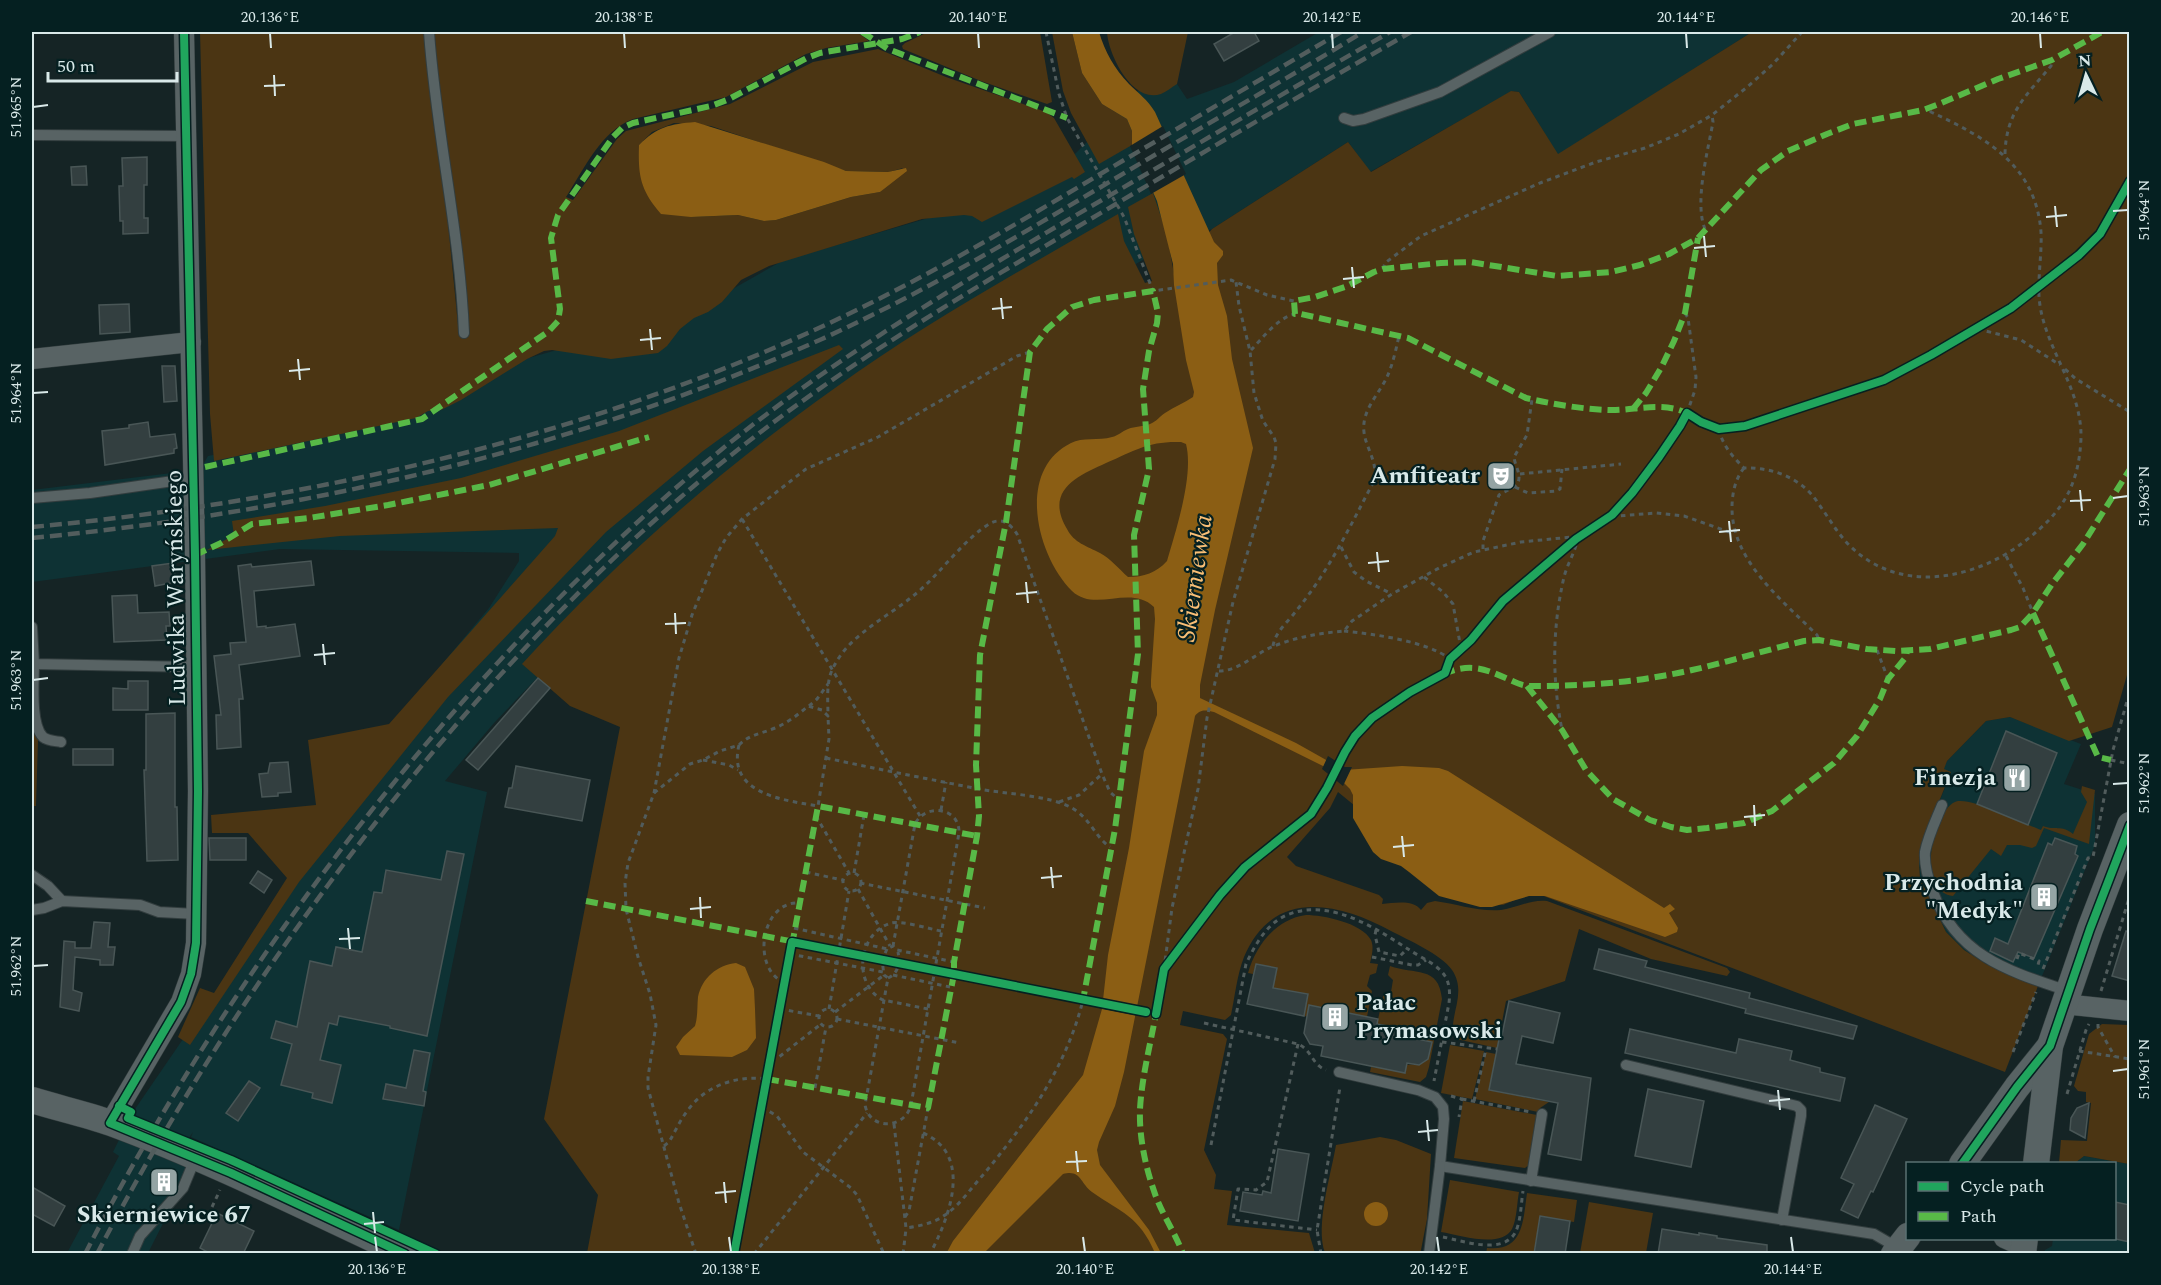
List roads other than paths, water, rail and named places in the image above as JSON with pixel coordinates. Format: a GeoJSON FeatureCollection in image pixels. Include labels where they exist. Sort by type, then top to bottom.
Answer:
{"type":"FeatureCollection","features":[{"type":"Feature","properties":{"kind":"street","name":"Ludwika Waryńskiego"},"geometry":{"type":"LineString","coordinates":[[110,1123],[181,1002],[191,974],[196,943],[198,791],[194,478],[184,32]]}},
{"type":"Feature","properties":{"kind":"street"},"geometry":{"type":"LineString","coordinates":[[32,359],[191,342]]}},
{"type":"Feature","properties":{"kind":"street"},"geometry":{"type":"LineString","coordinates":[[2038,1151],[2050,1046],[2106,885],[2127,837]]}},
{"type":"Feature","properties":{"kind":"street"},"geometry":{"type":"LineString","coordinates":[[2066,998],[2130,1011]]}},
{"type":"Feature","properties":{"kind":"street"},"geometry":{"type":"LineString","coordinates":[[1963,1162],[2017,1087],[2050,1046]]}},
{"type":"Feature","properties":{"kind":"street"},"geometry":{"type":"LineString","coordinates":[[32,1100],[110,1123],[195,1159],[369,1246],[405,1254]]}},
{"type":"Feature","properties":{"kind":"street"},"geometry":{"type":"LineString","coordinates":[[1990,1126],[2013,1120],[2022,1121],[2028,1125],[2038,1151]]}},
{"type":"Feature","properties":{"kind":"lane"},"geometry":{"type":"LineString","coordinates":[[429,32],[435,96],[459,272],[464,333]]}},
{"type":"Feature","properties":{"kind":"lane"},"geometry":{"type":"LineString","coordinates":[[1344,118],[1353,121],[1364,119],[1429,97],[1550,32]]}},
{"type":"Feature","properties":{"kind":"lane"},"geometry":{"type":"LineString","coordinates":[[32,135],[186,136]]}},
{"type":"Feature","properties":{"kind":"lane"},"geometry":{"type":"LineString","coordinates":[[32,498],[90,493],[194,478]]}},
{"type":"Feature","properties":{"kind":"lane"},"geometry":{"type":"LineString","coordinates":[[32,627],[34,699],[38,727],[43,736],[52,741],[62,742]]}},
{"type":"Feature","properties":{"kind":"lane"},"geometry":{"type":"LineString","coordinates":[[33,664],[196,667]]}},
{"type":"Feature","properties":{"kind":"lane"},"geometry":{"type":"LineString","coordinates":[[1942,805],[1931,832],[1925,862],[1927,877],[1936,901],[1952,930],[1967,945],[1996,963],[2040,981],[2066,998]]}},
{"type":"Feature","properties":{"kind":"lane"},"geometry":{"type":"LineString","coordinates":[[32,875],[50,888],[62,901]]}},
{"type":"Feature","properties":{"kind":"lane"},"geometry":{"type":"LineString","coordinates":[[32,910],[62,901],[140,905],[159,912],[196,914]]}},
{"type":"Feature","properties":{"kind":"lane"},"geometry":{"type":"LineString","coordinates":[[1626,1065],[1797,1106],[1801,1110],[1801,1116],[1782,1220]]}},
{"type":"Feature","properties":{"kind":"lane"},"geometry":{"type":"LineString","coordinates":[[1336,1075],[1431,1093],[1443,1107],[1440,1166],[1429,1254]]}},
{"type":"Feature","properties":{"kind":"lane"},"geometry":{"type":"LineString","coordinates":[[1532,1186],[1542,1114]]}},
{"type":"Feature","properties":{"kind":"lane"},"geometry":{"type":"LineString","coordinates":[[132,1254],[140,1236],[183,1188],[195,1159]]}},
{"type":"Feature","properties":{"kind":"lane"},"geometry":{"type":"LineString","coordinates":[[1440,1166],[1532,1186],[1874,1234],[1900,1246]]}},
{"type":"Feature","properties":{"kind":"water","name":"Skierniewka"},"geometry":{"type":"Polygon","coordinates":[[[1072,32],[1099,32],[1114,66],[1155,112],[1214,242],[1223,251],[1217,263],[1218,285],[1227,316],[1232,359],[1253,448],[1215,610],[1200,685],[1200,698],[1296,743],[1344,770],[1402,766],[1439,768],[1448,771],[1664,908],[1670,904],[1675,909],[1669,913],[1678,928],[1677,932],[1665,937],[1545,896],[1529,896],[1492,907],[1480,907],[1439,896],[1401,866],[1381,859],[1373,852],[1353,818],[1353,795],[1350,789],[1323,766],[1214,712],[1201,711],[1195,716],[1124,1072],[1115,1106],[1097,1150],[1100,1165],[1149,1230],[1161,1253],[1155,1253],[1136,1223],[1092,1192],[1077,1175],[1069,1173],[1063,1174],[984,1253],[946,1254],[953,1241],[1083,1075],[1102,1009],[1108,955],[1129,848],[1144,751],[1157,715],[1157,703],[1151,687],[1154,607],[1134,598],[1091,600],[1072,591],[1059,575],[1049,556],[1041,535],[1037,514],[1038,492],[1043,472],[1054,456],[1075,441],[1112,437],[1131,428],[1152,423],[1193,397],[1194,392],[1186,360],[1174,285],[1173,264],[1157,201],[1132,145],[1132,131],[1127,119],[1102,104],[1082,73],[1072,32]],[[1170,442],[1142,447],[1075,479],[1067,486],[1059,504],[1061,516],[1073,538],[1100,553],[1128,577],[1144,575],[1159,569],[1167,561],[1183,502],[1188,471],[1186,444],[1170,442]]]}},
{"type":"Feature","properties":{"kind":"water"},"geometry":{"type":"Polygon","coordinates":[[[695,122],[846,171],[888,172],[906,168],[907,171],[880,192],[851,197],[776,220],[764,221],[738,215],[691,217],[661,214],[642,182],[639,145],[664,128],[695,122]]]}},
{"type":"Feature","properties":{"kind":"water"},"geometry":{"type":"Polygon","coordinates":[[[736,963],[745,967],[754,989],[756,1038],[747,1050],[732,1057],[680,1055],[676,1047],[695,1026],[698,997],[703,984],[711,974],[723,966],[736,963]]]}},
{"type":"Feature","properties":{"kind":"water"},"geometry":{"type":"Polygon","coordinates":[[[1376,1202],[1381,1203],[1387,1209],[1387,1219],[1381,1225],[1376,1226],[1371,1225],[1365,1219],[1364,1214],[1365,1209],[1371,1203],[1376,1202]]]}},
{"type":"Feature","properties":{"kind":"railway"},"geometry":{"type":"LineString","coordinates":[[32,527],[133,516],[234,501],[335,483],[435,460],[534,434],[631,403],[727,367],[857,310],[963,254],[1341,32]]}},
{"type":"Feature","properties":{"kind":"railway"},"geometry":{"type":"LineString","coordinates":[[32,538],[133,527],[235,512],[335,493],[435,470],[534,444],[631,413],[727,378],[822,339],[938,281],[1363,32]]}},
{"type":"Feature","properties":{"kind":"railway"},"geometry":{"type":"LineString","coordinates":[[85,1254],[126,1178],[214,1031],[261,959],[311,889],[363,821],[473,690],[610,548],[682,482],[759,420],[833,366],[1027,244],[1390,32]]}},
{"type":"Feature","properties":{"kind":"railway"},"geometry":{"type":"LineString","coordinates":[[97,1254],[179,1107],[270,966],[318,898],[421,766],[476,702],[577,594],[648,526],[762,431],[872,353],[1062,236],[1411,32]]}},
{"type":"Feature","properties":{"kind":"place","name":"Amfiteatr"},"geometry":{"type":"Point","coordinates":[1501,476]}},
{"type":"Feature","properties":{"kind":"place","name":"Finezja"},"geometry":{"type":"Point","coordinates":[2017,778]}},
{"type":"Feature","properties":{"kind":"place","name":"Przychodnia \"Medyk\""},"geometry":{"type":"Point","coordinates":[2044,897]}},
{"type":"Feature","properties":{"kind":"place","name":"Pałac Prymasowski"},"geometry":{"type":"Point","coordinates":[1335,1017]}},
{"type":"Feature","properties":{"kind":"place","name":"Skierniewice 67"},"geometry":{"type":"Point","coordinates":[164,1182]}}]}
